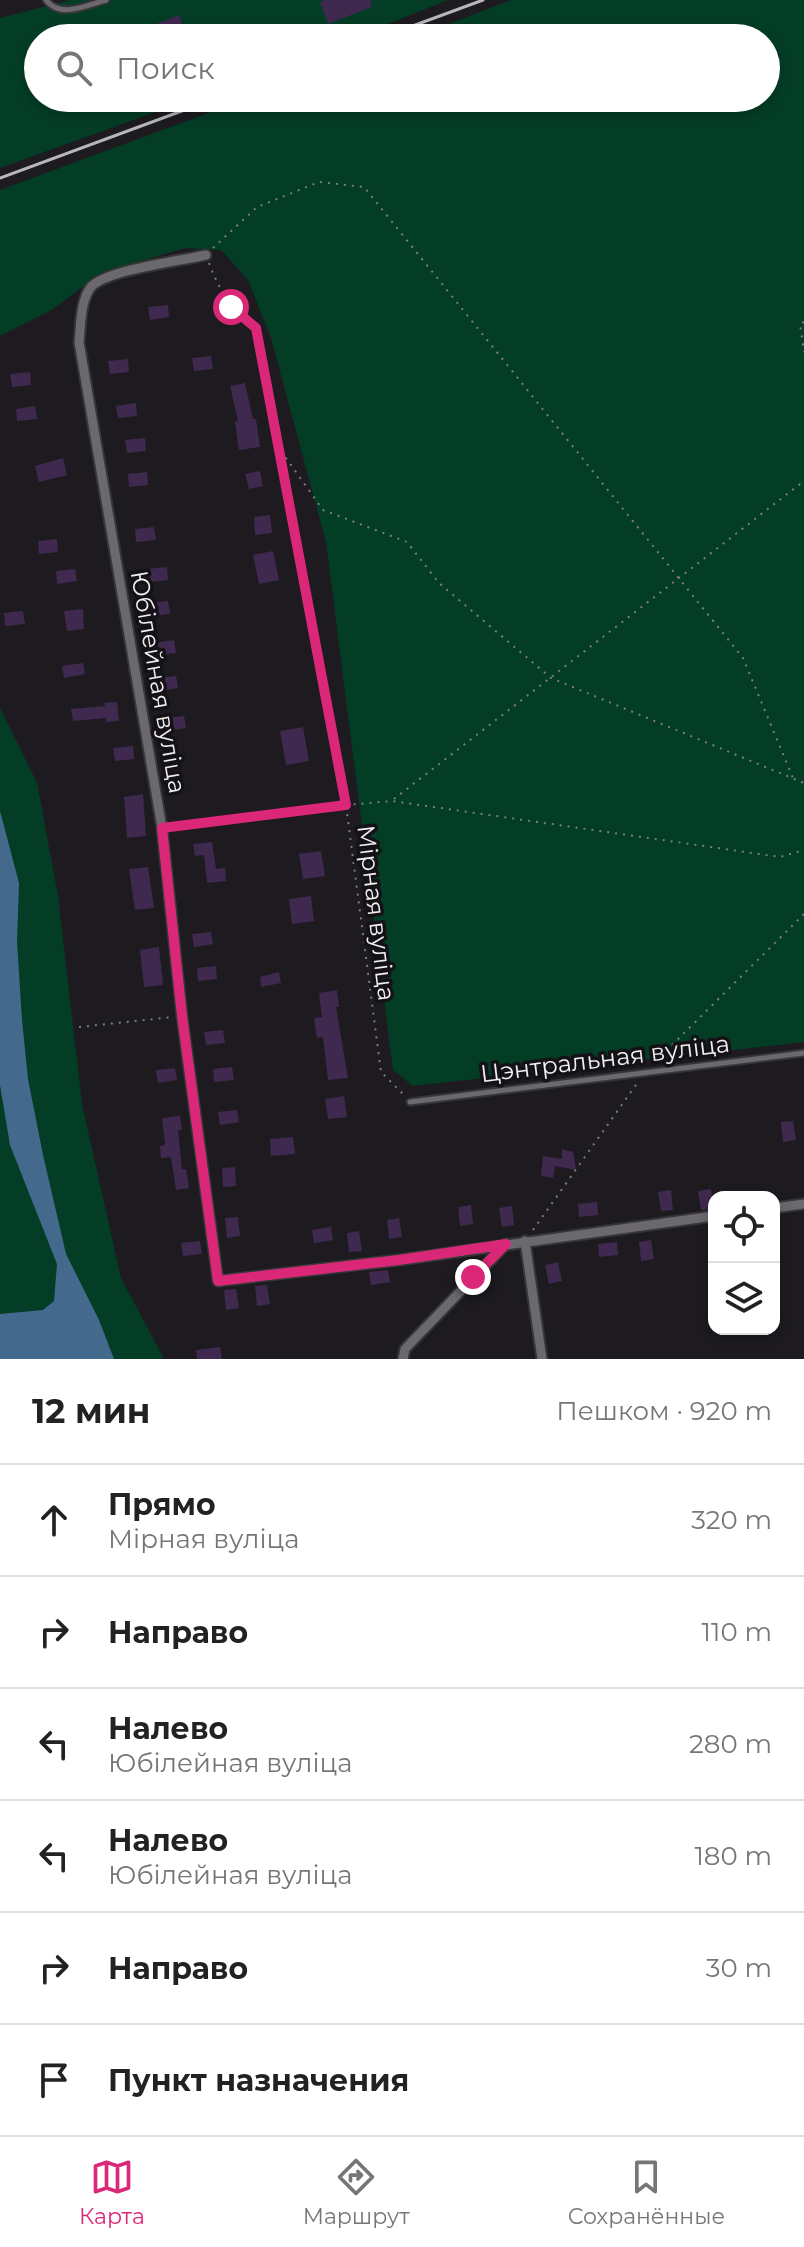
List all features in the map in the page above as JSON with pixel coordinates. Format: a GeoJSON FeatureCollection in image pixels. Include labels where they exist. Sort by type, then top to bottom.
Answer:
{"type":"FeatureCollection","features":[{"type":"Feature","properties":{"kind":"street","name":"Юбілейная вуліца"},"geometry":{"type":"LineString","coordinates":[[206,255],[107,276],[90,288],[82,311],[79,342],[162,828],[182,1016],[218,1281],[399,1260],[708,1217]]}},
{"type":"Feature","properties":{"kind":"street"},"geometry":{"type":"LineString","coordinates":[[780,1207],[804,1204]]}},
{"type":"Feature","properties":{"kind":"street"},"geometry":{"type":"LineString","coordinates":[[525,1241],[542,1359]]}},
{"type":"Feature","properties":{"kind":"street"},"geometry":{"type":"LineString","coordinates":[[396,1359],[506,1244]]}},
{"type":"Feature","properties":{"kind":"lane"},"geometry":{"type":"LineString","coordinates":[[46,0],[50,6],[62,11],[106,0]]}},
{"type":"Feature","properties":{"kind":"lane","name":"Цэнтральная вуліца"},"geometry":{"type":"LineString","coordinates":[[410,1102],[804,1053]]}},
{"type":"Feature","properties":{"kind":"path"},"geometry":{"type":"LineString","coordinates":[[206,255],[257,207],[319,182],[364,187],[743,658],[793,778]]}},
{"type":"Feature","properties":{"kind":"path","name":"Мірная вуліца"},"geometry":{"type":"LineString","coordinates":[[206,255],[216,283],[231,307],[256,328],[346,805],[381,1072],[410,1102]]}},
{"type":"Feature","properties":{"kind":"path"},"geometry":{"type":"LineString","coordinates":[[804,322],[800,324],[804,352]]}},
{"type":"Feature","properties":{"kind":"path"},"geometry":{"type":"LineString","coordinates":[[279,448],[323,510],[407,542],[439,583],[551,678],[804,783]]}},
{"type":"Feature","properties":{"kind":"path"},"geometry":{"type":"LineString","coordinates":[[392,801],[804,481]]}},
{"type":"Feature","properties":{"kind":"path"},"geometry":{"type":"LineString","coordinates":[[162,828],[392,801],[780,857],[804,850]]}},
{"type":"Feature","properties":{"kind":"path"},"geometry":{"type":"LineString","coordinates":[[79,1027],[182,1016]]}},
{"type":"Feature","properties":{"kind":"green space"},"geometry":{"type":"Polygon","coordinates":[[[70,0],[448,0],[388,24],[24,24],[24,112],[155,112],[0,168],[0,18],[70,0]]]}},
{"type":"Feature","properties":{"kind":"green space"},"geometry":{"type":"Polygon","coordinates":[[[511,0],[804,0],[804,1042],[413,1086],[393,1070],[326,542],[271,338],[248,280],[221,250],[185,248],[101,273],[50,311],[0,336],[0,190],[211,112],[780,112],[780,24],[448,24],[511,0]]]}},
{"type":"Feature","properties":{"kind":"green space"},"geometry":{"type":"Polygon","coordinates":[[[0,708],[37,783],[58,896],[82,1104],[121,1278],[164,1359],[0,1359],[0,708]]]}},
{"type":"Feature","properties":{"kind":"water"},"geometry":{"type":"Polygon","coordinates":[[[0,811],[19,883],[17,942],[22,1020],[28,1079],[43,1155],[66,1254],[99,1320],[114,1359],[0,1359],[0,1314],[43,1310],[54,1301],[57,1264],[10,1145],[0,1085],[0,811]]]}},
{"type":"Feature","properties":{"kind":"building"},"geometry":{"type":"Polygon","coordinates":[[[370,0],[372,7],[328,24],[320,2],[370,0]]]}},
{"type":"Feature","properties":{"kind":"building"},"geometry":{"type":"Polygon","coordinates":[[[179,15],[182,24],[156,24],[179,15]]]}},
{"type":"Feature","properties":{"kind":"building"},"geometry":{"type":"Polygon","coordinates":[[[168,305],[169,317],[150,320],[148,307],[168,305]]]}},
{"type":"Feature","properties":{"kind":"building"},"geometry":{"type":"Polygon","coordinates":[[[211,356],[213,369],[194,371],[192,358],[211,356]]]}},
{"type":"Feature","properties":{"kind":"building"},"geometry":{"type":"Polygon","coordinates":[[[128,359],[129,372],[110,374],[108,361],[128,359]]]}},
{"type":"Feature","properties":{"kind":"building"},"geometry":{"type":"Polygon","coordinates":[[[30,372],[31,385],[12,387],[10,374],[30,372]]]}},
{"type":"Feature","properties":{"kind":"building"},"geometry":{"type":"Polygon","coordinates":[[[245,383],[253,419],[256,419],[260,447],[239,450],[235,422],[238,421],[230,386],[245,383]]]}},
{"type":"Feature","properties":{"kind":"building"},"geometry":{"type":"Polygon","coordinates":[[[136,403],[137,416],[118,418],[116,406],[136,403]]]}},
{"type":"Feature","properties":{"kind":"building"},"geometry":{"type":"Polygon","coordinates":[[[35,406],[37,419],[17,421],[16,409],[35,406]]]}},
{"type":"Feature","properties":{"kind":"building"},"geometry":{"type":"Polygon","coordinates":[[[145,438],[146,451],[127,453],[125,440],[145,438]]]}},
{"type":"Feature","properties":{"kind":"building"},"geometry":{"type":"Polygon","coordinates":[[[63,458],[67,475],[39,482],[35,466],[63,458]]]}},
{"type":"Feature","properties":{"kind":"building"},"geometry":{"type":"Polygon","coordinates":[[[260,471],[263,486],[249,489],[245,474],[260,471]]]}},
{"type":"Feature","properties":{"kind":"building"},"geometry":{"type":"Polygon","coordinates":[[[147,472],[148,485],[129,487],[128,474],[147,472]]]}},
{"type":"Feature","properties":{"kind":"building"},"geometry":{"type":"Polygon","coordinates":[[[270,515],[272,533],[255,535],[254,517],[270,515]]]}},
{"type":"Feature","properties":{"kind":"building"},"geometry":{"type":"Polygon","coordinates":[[[154,527],[156,540],[136,542],[135,529],[154,527]]]}},
{"type":"Feature","properties":{"kind":"building"},"geometry":{"type":"Polygon","coordinates":[[[57,539],[58,552],[39,554],[38,541],[57,539]]]}},
{"type":"Feature","properties":{"kind":"building"},"geometry":{"type":"Polygon","coordinates":[[[273,551],[279,580],[259,584],[253,555],[273,551]]]}},
{"type":"Feature","properties":{"kind":"building"},"geometry":{"type":"Polygon","coordinates":[[[167,567],[168,580],[149,582],[147,569],[167,567]]]}},
{"type":"Feature","properties":{"kind":"building"},"geometry":{"type":"Polygon","coordinates":[[[75,569],[77,581],[57,584],[56,571],[75,569]]]}},
{"type":"Feature","properties":{"kind":"building"},"geometry":{"type":"Polygon","coordinates":[[[168,601],[170,614],[150,616],[149,603],[168,601]]]}},
{"type":"Feature","properties":{"kind":"building"},"geometry":{"type":"Polygon","coordinates":[[[83,609],[84,629],[67,631],[64,611],[83,609]]]}},
{"type":"Feature","properties":{"kind":"building"},"geometry":{"type":"Polygon","coordinates":[[[23,611],[25,624],[5,626],[4,613],[23,611]]]}},
{"type":"Feature","properties":{"kind":"building"},"geometry":{"type":"Polygon","coordinates":[[[174,640],[176,653],[156,655],[155,643],[174,640]]]}},
{"type":"Feature","properties":{"kind":"building"},"geometry":{"type":"Polygon","coordinates":[[[83,663],[85,674],[64,678],[62,666],[83,663]]]}},
{"type":"Feature","properties":{"kind":"building"},"geometry":{"type":"Polygon","coordinates":[[[176,676],[178,688],[159,691],[157,678],[176,676]]]}},
{"type":"Feature","properties":{"kind":"building"},"geometry":{"type":"Polygon","coordinates":[[[117,702],[119,721],[106,722],[106,718],[73,721],[71,709],[117,702]]]}},
{"type":"Feature","properties":{"kind":"building"},"geometry":{"type":"Polygon","coordinates":[[[184,716],[186,728],[166,731],[165,718],[184,716]]]}},
{"type":"Feature","properties":{"kind":"building"},"geometry":{"type":"Polygon","coordinates":[[[303,727],[309,761],[286,765],[280,731],[303,727]]]}},
{"type":"Feature","properties":{"kind":"building"},"geometry":{"type":"Polygon","coordinates":[[[133,746],[134,759],[115,761],[113,748],[133,746]]]}},
{"type":"Feature","properties":{"kind":"building"},"geometry":{"type":"Polygon","coordinates":[[[143,794],[146,836],[127,838],[124,797],[143,794]]]}},
{"type":"Feature","properties":{"kind":"building"},"geometry":{"type":"Polygon","coordinates":[[[212,842],[216,869],[225,868],[226,881],[207,883],[204,855],[195,856],[193,844],[212,842]]]}},
{"type":"Feature","properties":{"kind":"building"},"geometry":{"type":"Polygon","coordinates":[[[321,851],[325,876],[303,879],[299,854],[321,851]]]}},
{"type":"Feature","properties":{"kind":"building"},"geometry":{"type":"Polygon","coordinates":[[[148,867],[154,908],[135,910],[129,869],[148,867]]]}},
{"type":"Feature","properties":{"kind":"building"},"geometry":{"type":"Polygon","coordinates":[[[311,896],[314,921],[292,924],[289,899],[311,896]]]}},
{"type":"Feature","properties":{"kind":"building"},"geometry":{"type":"Polygon","coordinates":[[[211,932],[213,944],[194,947],[192,934],[211,932]]]}},
{"type":"Feature","properties":{"kind":"building"},"geometry":{"type":"Polygon","coordinates":[[[159,947],[163,985],[144,987],[140,950],[159,947]]]}},
{"type":"Feature","properties":{"kind":"building"},"geometry":{"type":"Polygon","coordinates":[[[216,966],[217,979],[198,981],[197,968],[216,966]]]}},
{"type":"Feature","properties":{"kind":"building"},"geometry":{"type":"Polygon","coordinates":[[[279,972],[281,983],[261,987],[260,977],[279,972]]]}},
{"type":"Feature","properties":{"kind":"building"},"geometry":{"type":"Polygon","coordinates":[[[337,990],[339,1007],[336,1007],[348,1078],[328,1080],[323,1037],[317,1038],[314,1018],[322,1017],[319,993],[337,990]]]}},
{"type":"Feature","properties":{"kind":"building"},"geometry":{"type":"Polygon","coordinates":[[[223,1030],[225,1043],[206,1045],[204,1032],[223,1030]]]}},
{"type":"Feature","properties":{"kind":"building"},"geometry":{"type":"Polygon","coordinates":[[[232,1067],[234,1080],[214,1082],[213,1069],[232,1067]]]}},
{"type":"Feature","properties":{"kind":"building"},"geometry":{"type":"Polygon","coordinates":[[[175,1068],[177,1080],[158,1083],[156,1070],[175,1068]]]}},
{"type":"Feature","properties":{"kind":"building"},"geometry":{"type":"Polygon","coordinates":[[[344,1096],[347,1117],[328,1119],[325,1099],[344,1096]]]}},
{"type":"Feature","properties":{"kind":"building"},"geometry":{"type":"Polygon","coordinates":[[[237,1110],[239,1122],[220,1125],[218,1112],[237,1110]]]}},
{"type":"Feature","properties":{"kind":"building"},"geometry":{"type":"Polygon","coordinates":[[[180,1116],[182,1130],[178,1130],[182,1169],[186,1169],[189,1188],[176,1190],[171,1157],[161,1158],[160,1146],[165,1145],[162,1118],[180,1116]]]}},
{"type":"Feature","properties":{"kind":"building"},"geometry":{"type":"Polygon","coordinates":[[[793,1121],[796,1140],[783,1142],[781,1122],[793,1121]]]}},
{"type":"Feature","properties":{"kind":"building"},"geometry":{"type":"Polygon","coordinates":[[[293,1137],[295,1154],[271,1156],[270,1139],[293,1137]]]}},
{"type":"Feature","properties":{"kind":"building"},"geometry":{"type":"Polygon","coordinates":[[[562,1149],[573,1152],[576,1170],[555,1166],[553,1178],[541,1176],[543,1156],[562,1159],[562,1149]]]}},
{"type":"Feature","properties":{"kind":"building"},"geometry":{"type":"Polygon","coordinates":[[[235,1167],[236,1186],[223,1187],[222,1168],[235,1167]]]}},
{"type":"Feature","properties":{"kind":"building"},"geometry":{"type":"Polygon","coordinates":[[[711,1189],[708,1191],[708,1209],[701,1210],[698,1191],[711,1189]]]}},
{"type":"Feature","properties":{"kind":"building"},"geometry":{"type":"Polygon","coordinates":[[[671,1190],[673,1210],[661,1211],[658,1192],[671,1190]]]}},
{"type":"Feature","properties":{"kind":"building"},"geometry":{"type":"Polygon","coordinates":[[[597,1202],[598,1215],[579,1217],[578,1204],[597,1202]]]}},
{"type":"Feature","properties":{"kind":"building"},"geometry":{"type":"Polygon","coordinates":[[[471,1205],[473,1224],[460,1226],[458,1207],[471,1205]]]}},
{"type":"Feature","properties":{"kind":"building"},"geometry":{"type":"Polygon","coordinates":[[[512,1206],[514,1225],[502,1227],[499,1208],[512,1206]]]}},
{"type":"Feature","properties":{"kind":"building"},"geometry":{"type":"Polygon","coordinates":[[[238,1217],[240,1236],[227,1238],[225,1218],[238,1217]]]}},
{"type":"Feature","properties":{"kind":"building"},"geometry":{"type":"Polygon","coordinates":[[[399,1218],[402,1237],[389,1239],[387,1220],[399,1218]]]}},
{"type":"Feature","properties":{"kind":"building"},"geometry":{"type":"Polygon","coordinates":[[[331,1227],[333,1240],[314,1243],[312,1230],[331,1227]]]}},
{"type":"Feature","properties":{"kind":"building"},"geometry":{"type":"Polygon","coordinates":[[[359,1231],[362,1251],[349,1252],[347,1233],[359,1231]]]}},
{"type":"Feature","properties":{"kind":"building"},"geometry":{"type":"Polygon","coordinates":[[[651,1240],[654,1259],[641,1261],[639,1242],[651,1240]]]}},
{"type":"Feature","properties":{"kind":"building"},"geometry":{"type":"Polygon","coordinates":[[[200,1241],[202,1254],[183,1256],[181,1243],[200,1241]]]}},
{"type":"Feature","properties":{"kind":"building"},"geometry":{"type":"Polygon","coordinates":[[[617,1242],[618,1255],[599,1257],[598,1244],[617,1242]]]}},
{"type":"Feature","properties":{"kind":"building"},"geometry":{"type":"Polygon","coordinates":[[[558,1262],[562,1281],[549,1284],[545,1265],[558,1262]]]}},
{"type":"Feature","properties":{"kind":"building"},"geometry":{"type":"Polygon","coordinates":[[[388,1270],[390,1282],[371,1285],[369,1272],[388,1270]]]}},
{"type":"Feature","properties":{"kind":"building"},"geometry":{"type":"Polygon","coordinates":[[[267,1285],[270,1304],[257,1306],[255,1286],[267,1285]]]}},
{"type":"Feature","properties":{"kind":"building"},"geometry":{"type":"Polygon","coordinates":[[[236,1289],[239,1308],[226,1310],[224,1290],[236,1289]]]}},
{"type":"Feature","properties":{"kind":"building"},"geometry":{"type":"Polygon","coordinates":[[[220,1347],[222,1359],[197,1359],[196,1350],[220,1347]]]}},
{"type":"Feature","properties":{"kind":"railway"},"geometry":{"type":"LineString","coordinates":[[418,24],[483,0]]}},
{"type":"Feature","properties":{"kind":"railway"},"geometry":{"type":"LineString","coordinates":[[0,178],[179,112]]}},
{"type":"Feature","properties":{"kind":"route"},"geometry":{"type":"LineString","coordinates":[[231,307],[256,328],[346,805],[162,828],[182,1016],[218,1281],[506,1244],[473,1277]]}}]}
